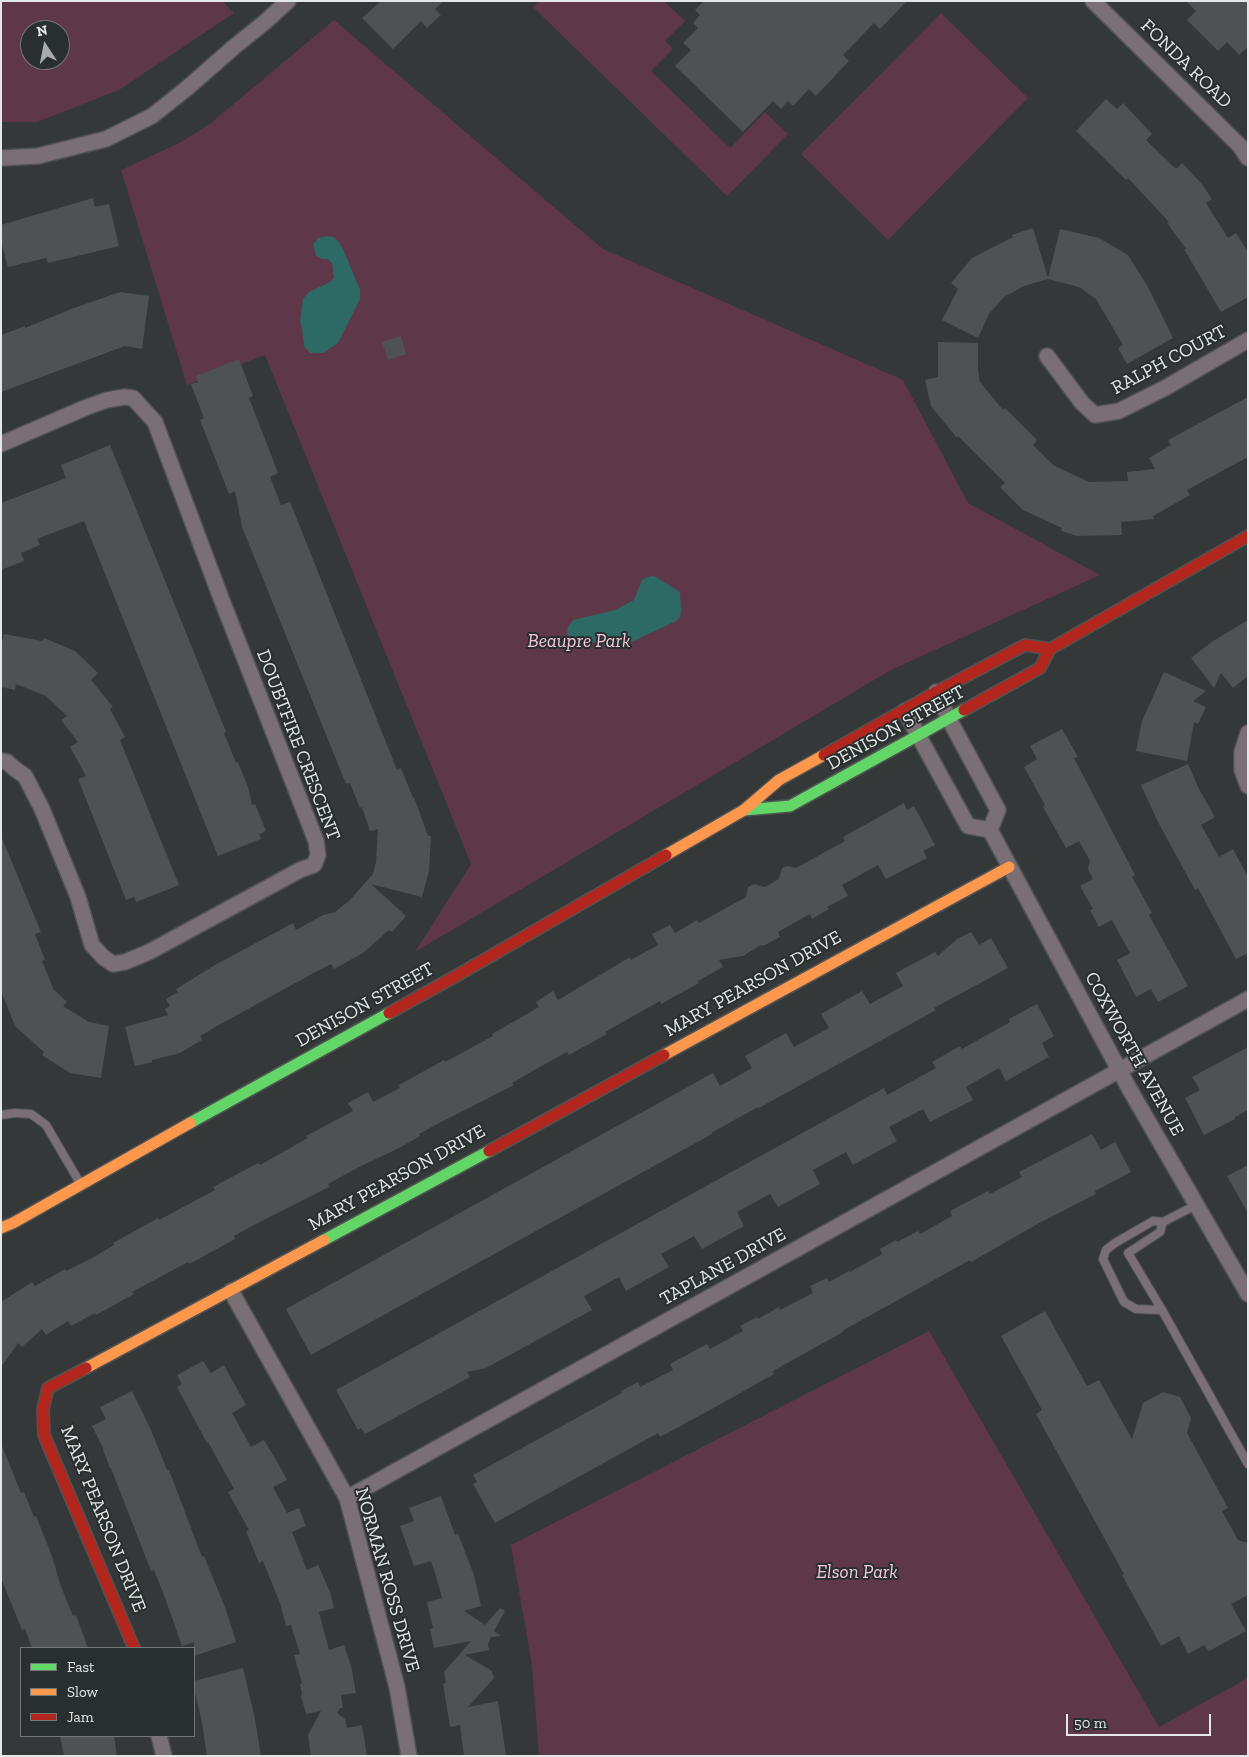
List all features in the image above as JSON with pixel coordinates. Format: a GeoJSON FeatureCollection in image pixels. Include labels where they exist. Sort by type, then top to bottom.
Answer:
{"type":"FeatureCollection","features":[{"type":"Feature","properties":{"kind":"street"},"geometry":{"type":"LineString","coordinates":[[1,158],[38,156],[106,138],[152,116],[266,22],[288,1]]}},
{"type":"Feature","properties":{"kind":"street","name":"FONDA ROAD"},"geometry":{"type":"LineString","coordinates":[[1093,1],[1240,146],[1248,158]]}},
{"type":"Feature","properties":{"kind":"street","name":"RALPH COURT"},"geometry":{"type":"LineString","coordinates":[[1047,356],[1082,402],[1096,415],[1118,411],[1165,388],[1248,340]]}},
{"type":"Feature","properties":{"kind":"street","name":"DOUBTFIRE CRESCENT"},"geometry":{"type":"LineString","coordinates":[[1,444],[87,407],[107,400],[124,397],[133,398],[155,422],[221,598],[316,841],[318,855],[314,865],[300,870],[149,952],[125,962],[113,964],[103,957],[92,944],[78,897],[42,809],[25,776],[7,762],[1,761]]}},
{"type":"Feature","properties":{"kind":"street","name":"DENISON STREET"},"geometry":{"type":"LineString","coordinates":[[744,810],[790,806],[919,736],[1040,668],[1050,649],[1248,536]]}},
{"type":"Feature","properties":{"kind":"street","name":"DENISON STREET"},"geometry":{"type":"LineString","coordinates":[[1,1228],[456,976],[744,810],[779,780],[936,692],[1025,645],[1050,649]]}},
{"type":"Feature","properties":{"kind":"street"},"geometry":{"type":"LineString","coordinates":[[905,711],[968,826],[990,830],[998,810],[936,692]]}},
{"type":"Feature","properties":{"kind":"street"},"geometry":{"type":"LineString","coordinates":[[1248,733],[1242,752],[1242,770],[1248,786]]}},
{"type":"Feature","properties":{"kind":"street","name":"COXWORTH AVENUE"},"geometry":{"type":"LineString","coordinates":[[990,830],[1120,1071],[1196,1205],[1246,1286]]}},
{"type":"Feature","properties":{"kind":"street","name":"MARY PEARSON DRIVE"},"geometry":{"type":"LineString","coordinates":[[134,1647],[44,1435],[43,1409],[48,1388],[231,1291],[1009,867]]}},
{"type":"Feature","properties":{"kind":"street","name":"TAPLANE DRIVE"},"geometry":{"type":"LineString","coordinates":[[346,1498],[1248,999]]}},
{"type":"Feature","properties":{"kind":"street","name":"NORMAN ROSS DRIVE"},"geometry":{"type":"LineString","coordinates":[[231,1291],[346,1498],[397,1687],[409,1756]]}},
{"type":"Feature","properties":{"kind":"street"},"geometry":{"type":"LineString","coordinates":[[159,1737],[164,1756]]}},
{"type":"Feature","properties":{"kind":"lane"},"geometry":{"type":"LineString","coordinates":[[1,1115],[14,1113],[31,1114],[46,1125],[81,1184]]}},
{"type":"Feature","properties":{"kind":"lane"},"geometry":{"type":"LineString","coordinates":[[1162,1310],[1136,1309],[1124,1302],[1103,1260],[1106,1250],[1153,1221],[1163,1222],[1196,1205]]}},
{"type":"Feature","properties":{"kind":"lane"},"geometry":{"type":"LineString","coordinates":[[1163,1222],[1160,1232],[1128,1253],[1248,1464]]}},
{"type":"Feature","properties":{"kind":"green space"},"geometry":{"type":"Polygon","coordinates":[[[1,1],[222,1],[234,13],[119,90],[37,122],[1,122],[1,1]]]}},
{"type":"Feature","properties":{"kind":"green space"},"geometry":{"type":"Polygon","coordinates":[[[539,1],[664,1],[685,21],[665,41],[673,49],[651,71],[730,148],[765,112],[788,134],[727,196],[533,7],[539,1]]]}},
{"type":"Feature","properties":{"kind":"green space"},"geometry":{"type":"Polygon","coordinates":[[[941,13],[1028,98],[888,240],[801,154],[941,13]]]}},
{"type":"Feature","properties":{"kind":"green space","name":"Beaupre Park"},"geometry":{"type":"Polygon","coordinates":[[[334,20],[603,249],[903,380],[968,503],[1100,575],[891,670],[415,952],[471,864],[265,355],[187,385],[121,170],[181,142],[211,123],[334,20]]]}},
{"type":"Feature","properties":{"kind":"green space","name":"Elson Park"},"geometry":{"type":"Polygon","coordinates":[[[929,1331],[1159,1727],[1248,1678],[1248,1756],[539,1756],[532,1665],[511,1545],[929,1331]]]}},
{"type":"Feature","properties":{"kind":"water"},"geometry":{"type":"Polygon","coordinates":[[[333,237],[338,241],[343,249],[360,290],[360,299],[338,343],[323,353],[310,353],[304,346],[300,322],[303,299],[309,292],[330,282],[334,278],[332,263],[328,259],[316,256],[313,245],[318,238],[333,237]]]}},
{"type":"Feature","properties":{"kind":"water"},"geometry":{"type":"Polygon","coordinates":[[[654,576],[680,592],[681,611],[680,617],[676,621],[623,646],[611,647],[567,634],[568,627],[573,620],[615,610],[634,600],[642,580],[654,576]]]}},
{"type":"Feature","properties":{"kind":"building"},"geometry":{"type":"Polygon","coordinates":[[[381,1],[444,1],[435,9],[441,15],[427,28],[421,21],[393,49],[362,18],[381,1]]]}},
{"type":"Feature","properties":{"kind":"building"},"geometry":{"type":"Polygon","coordinates":[[[704,1],[907,1],[880,29],[874,23],[843,55],[849,61],[816,96],[809,89],[793,106],[788,101],[781,109],[773,101],[743,132],[675,66],[691,50],[683,43],[698,28],[693,23],[700,15],[695,10],[704,1]]]}},
{"type":"Feature","properties":{"kind":"building"},"geometry":{"type":"Polygon","coordinates":[[[1186,1],[1248,1],[1248,47],[1239,55],[1227,42],[1218,51],[1187,20],[1196,11],[1186,1]]]}},
{"type":"Feature","properties":{"kind":"building"},"geometry":{"type":"Polygon","coordinates":[[[1106,99],[1117,109],[1123,103],[1152,134],[1146,140],[1176,169],[1182,163],[1201,183],[1212,199],[1206,203],[1228,238],[1236,233],[1248,252],[1248,297],[1221,312],[1184,249],[1186,249],[1167,223],[1169,222],[1128,178],[1126,180],[1076,131],[1106,99]]]}},
{"type":"Feature","properties":{"kind":"building"},"geometry":{"type":"Polygon","coordinates":[[[93,198],[95,207],[109,204],[119,246],[48,263],[46,258],[8,267],[1,242],[1,225],[93,198]]]}},
{"type":"Feature","properties":{"kind":"building"},"geometry":{"type":"Polygon","coordinates":[[[1033,228],[1048,278],[1060,229],[1099,238],[1128,255],[1148,287],[1173,338],[1127,364],[1118,348],[1123,345],[1096,299],[1079,287],[1048,279],[1024,286],[1004,297],[989,314],[978,338],[942,320],[958,289],[951,283],[972,258],[1013,237],[1012,235],[1033,228]]]}},
{"type":"Feature","properties":{"kind":"building"},"geometry":{"type":"Polygon","coordinates":[[[120,292],[149,296],[142,349],[125,346],[1,392],[1,335],[25,326],[25,328],[120,292]]]}},
{"type":"Feature","properties":{"kind":"building"},"geometry":{"type":"Polygon","coordinates":[[[401,336],[406,354],[388,360],[382,342],[401,336]]]}},
{"type":"Feature","properties":{"kind":"building"},"geometry":{"type":"Polygon","coordinates":[[[938,342],[978,343],[980,382],[1003,410],[1005,408],[1037,440],[1033,445],[1053,465],[1089,482],[1128,481],[1127,472],[1155,469],[1149,458],[1171,445],[1168,440],[1248,397],[1248,457],[1187,490],[1190,495],[1153,516],[1154,519],[1121,522],[1122,535],[1077,536],[1061,531],[1062,528],[1023,510],[1000,487],[1005,483],[958,436],[957,438],[931,406],[925,380],[938,377],[938,342]]]}},
{"type":"Feature","properties":{"kind":"building"},"geometry":{"type":"Polygon","coordinates":[[[239,359],[253,396],[249,398],[278,473],[270,477],[281,505],[290,502],[397,770],[401,768],[428,836],[431,836],[429,871],[422,897],[371,884],[406,916],[392,932],[389,930],[363,953],[334,969],[331,964],[310,975],[200,1036],[202,1040],[180,1053],[135,1066],[125,1027],[168,1015],[165,1009],[170,1006],[166,999],[178,992],[176,989],[215,965],[293,923],[296,930],[323,915],[335,912],[349,901],[373,874],[376,862],[378,829],[370,831],[362,807],[360,808],[350,783],[346,784],[242,527],[235,491],[229,494],[200,420],[204,418],[191,384],[198,382],[196,376],[239,359]]]}},
{"type":"Feature","properties":{"kind":"building"},"geometry":{"type":"Polygon","coordinates":[[[110,445],[226,732],[224,733],[236,763],[238,762],[248,787],[252,805],[255,804],[266,831],[259,834],[261,839],[218,856],[84,521],[37,539],[40,545],[21,553],[24,561],[1,570],[1,503],[66,478],[61,465],[110,445]]]}},
{"type":"Feature","properties":{"kind":"building"},"geometry":{"type":"Polygon","coordinates":[[[1248,620],[1248,676],[1233,688],[1221,673],[1214,688],[1191,658],[1213,641],[1248,620]]]}},
{"type":"Feature","properties":{"kind":"building"},"geometry":{"type":"Polygon","coordinates":[[[4,634],[42,641],[44,638],[75,651],[98,673],[91,680],[113,707],[110,709],[125,737],[120,740],[179,885],[136,902],[134,897],[126,900],[78,779],[86,776],[70,747],[78,742],[61,720],[67,716],[46,696],[16,684],[15,690],[1,687],[1,646],[4,634]]]}},
{"type":"Feature","properties":{"kind":"building"},"geometry":{"type":"Polygon","coordinates":[[[1164,672],[1206,691],[1193,701],[1206,707],[1198,724],[1194,722],[1187,761],[1136,751],[1142,721],[1164,672]]]}},
{"type":"Feature","properties":{"kind":"building"},"geometry":{"type":"Polygon","coordinates":[[[1062,729],[1078,757],[1074,758],[1135,875],[1132,877],[1152,913],[1149,915],[1188,986],[1158,1002],[1151,989],[1136,997],[1117,960],[1130,953],[1112,920],[1099,927],[1090,910],[1093,909],[1080,886],[1093,879],[1088,869],[1090,861],[1079,841],[1066,848],[1043,807],[1045,805],[1024,767],[1037,759],[1030,746],[1062,729]]]}},
{"type":"Feature","properties":{"kind":"building"},"geometry":{"type":"Polygon","coordinates":[[[1188,764],[1199,789],[1215,817],[1201,825],[1219,857],[1233,849],[1248,877],[1248,953],[1236,959],[1198,888],[1195,890],[1158,822],[1141,785],[1188,764]]]}},
{"type":"Feature","properties":{"kind":"building"},"geometry":{"type":"Polygon","coordinates":[[[904,803],[907,810],[914,806],[935,845],[923,851],[927,858],[886,879],[878,865],[842,885],[848,896],[827,907],[829,909],[812,919],[810,914],[778,932],[780,937],[759,946],[743,956],[719,960],[723,967],[698,981],[699,983],[661,1004],[660,1001],[569,1055],[567,1052],[512,1083],[514,1085],[419,1134],[420,1136],[399,1148],[357,1168],[328,1184],[329,1187],[252,1226],[234,1236],[235,1239],[132,1292],[134,1294],[96,1315],[95,1313],[71,1326],[68,1321],[46,1335],[42,1329],[22,1347],[18,1343],[1,1367],[1,1302],[32,1282],[35,1286],[65,1269],[66,1271],[94,1257],[114,1245],[113,1243],[215,1190],[213,1187],[258,1163],[260,1165],[308,1138],[306,1136],[353,1111],[348,1103],[368,1092],[373,1102],[400,1088],[399,1085],[493,1036],[492,1034],[539,1007],[536,1002],[553,991],[558,1000],[630,957],[631,960],[658,945],[652,934],[670,925],[675,933],[697,920],[699,923],[746,897],[748,887],[754,884],[765,887],[779,879],[782,868],[787,866],[796,868],[845,841],[843,837],[904,803]]]}},
{"type":"Feature","properties":{"kind":"building"},"geometry":{"type":"Polygon","coordinates":[[[1,836],[41,932],[35,934],[45,960],[42,961],[54,990],[67,1002],[63,1006],[89,1022],[109,1026],[101,1078],[70,1073],[42,1055],[44,1052],[15,1026],[1,991],[1,836]]]}},
{"type":"Feature","properties":{"kind":"building"},"geometry":{"type":"Polygon","coordinates":[[[971,932],[979,945],[991,938],[1008,968],[934,1008],[936,1010],[311,1355],[286,1309],[713,1073],[720,1086],[752,1068],[745,1056],[786,1033],[794,1047],[829,1028],[821,1014],[862,991],[870,1004],[903,986],[896,973],[935,952],[938,956],[957,939],[971,932]]]}},
{"type":"Feature","properties":{"kind":"building"},"geometry":{"type":"Polygon","coordinates":[[[1037,1004],[1054,1036],[1042,1043],[1049,1057],[1006,1081],[999,1068],[966,1087],[973,1100],[930,1122],[923,1109],[889,1127],[897,1141],[853,1165],[846,1152],[813,1170],[820,1184],[778,1207],[770,1194],[737,1212],[744,1226],[702,1249],[694,1236],[661,1254],[669,1267],[626,1291],[619,1277],[584,1296],[592,1310],[486,1368],[467,1372],[470,1377],[365,1434],[361,1428],[358,1430],[336,1390],[884,1088],[887,1095],[936,1068],[932,1062],[960,1046],[962,1049],[1010,1022],[1009,1019],[1037,1004]]]}},
{"type":"Feature","properties":{"kind":"building"},"geometry":{"type":"Polygon","coordinates":[[[1248,1047],[1248,1110],[1204,1135],[1185,1098],[1200,1090],[1192,1077],[1248,1047]]]}},
{"type":"Feature","properties":{"kind":"building"},"geometry":{"type":"Polygon","coordinates":[[[1092,1134],[1101,1150],[1115,1142],[1131,1172],[1095,1191],[1096,1194],[1041,1222],[971,1262],[970,1260],[842,1331],[773,1371],[774,1374],[710,1410],[660,1437],[658,1433],[495,1523],[473,1484],[477,1482],[473,1475],[622,1393],[621,1391],[638,1382],[640,1387],[673,1370],[670,1364],[707,1344],[710,1349],[743,1331],[740,1326],[757,1317],[758,1319],[779,1307],[780,1310],[813,1293],[810,1286],[827,1278],[829,1282],[850,1272],[882,1254],[880,1249],[918,1231],[920,1234],[952,1216],[950,1211],[988,1191],[990,1194],[1022,1177],[1019,1172],[1092,1134]]]}},
{"type":"Feature","properties":{"kind":"building"},"geometry":{"type":"Polygon","coordinates":[[[1248,1165],[1248,1213],[1227,1176],[1248,1165]]]}},
{"type":"Feature","properties":{"kind":"building"},"geometry":{"type":"Polygon","coordinates":[[[1045,1311],[1087,1386],[1099,1380],[1132,1439],[1143,1403],[1163,1392],[1180,1397],[1191,1418],[1187,1433],[1228,1508],[1222,1511],[1238,1540],[1248,1543],[1248,1595],[1231,1604],[1246,1631],[1209,1651],[1204,1645],[1188,1654],[1179,1636],[1161,1646],[1122,1575],[1124,1574],[1036,1414],[1042,1410],[1001,1336],[1045,1311]]]}},
{"type":"Feature","properties":{"kind":"building"},"geometry":{"type":"Polygon","coordinates":[[[203,1361],[211,1373],[224,1365],[246,1405],[232,1413],[251,1447],[264,1440],[278,1463],[287,1480],[273,1487],[287,1513],[299,1508],[306,1526],[292,1532],[307,1570],[318,1565],[330,1592],[334,1608],[319,1612],[329,1650],[344,1645],[351,1666],[356,1693],[341,1695],[343,1708],[340,1708],[337,1713],[345,1719],[347,1728],[362,1725],[367,1756],[311,1756],[308,1735],[321,1711],[306,1714],[301,1696],[300,1684],[302,1683],[294,1655],[300,1654],[291,1625],[286,1626],[280,1603],[263,1561],[259,1563],[246,1531],[249,1530],[228,1492],[234,1489],[177,1387],[182,1384],[177,1375],[203,1361]]]}},
{"type":"Feature","properties":{"kind":"building"},"geometry":{"type":"Polygon","coordinates":[[[132,1391],[151,1430],[167,1470],[169,1470],[202,1557],[204,1556],[226,1610],[236,1642],[195,1656],[194,1642],[182,1646],[154,1570],[151,1571],[104,1450],[92,1426],[106,1419],[100,1407],[132,1391]]]}},
{"type":"Feature","properties":{"kind":"building"},"geometry":{"type":"Polygon","coordinates":[[[2,1446],[21,1493],[24,1492],[34,1517],[36,1516],[52,1556],[60,1584],[73,1616],[76,1615],[88,1647],[32,1647],[25,1629],[22,1630],[1,1578],[2,1446]]]}},
{"type":"Feature","properties":{"kind":"building"},"geometry":{"type":"Polygon","coordinates":[[[441,1496],[455,1535],[458,1534],[474,1575],[481,1606],[464,1611],[485,1625],[500,1608],[505,1611],[494,1631],[501,1636],[491,1637],[488,1644],[489,1650],[465,1655],[492,1671],[494,1678],[468,1707],[498,1701],[506,1756],[464,1756],[460,1725],[450,1727],[443,1684],[446,1683],[444,1672],[471,1641],[434,1648],[430,1629],[433,1628],[427,1602],[442,1598],[436,1576],[431,1561],[414,1566],[400,1526],[414,1521],[409,1508],[441,1496]]]}},
{"type":"Feature","properties":{"kind":"building"},"geometry":{"type":"Polygon","coordinates":[[[243,1668],[255,1719],[261,1756],[207,1756],[195,1692],[195,1681],[243,1668]]]}},
{"type":"Feature","properties":{"kind":"building"},"geometry":{"type":"Polygon","coordinates":[[[60,1737],[114,1737],[117,1756],[64,1756],[60,1737]]]}},
{"type":"Feature","properties":{"kind":"traffic: fast"},"geometry":{"type":"LineString","coordinates":[[744,810],[790,806],[964,710]]}},
{"type":"Feature","properties":{"kind":"traffic: fast"},"geometry":{"type":"LineString","coordinates":[[190,1123],[389,1013]]}},
{"type":"Feature","properties":{"kind":"traffic: fast"},"geometry":{"type":"LineString","coordinates":[[324,1240],[489,1151]]}},
{"type":"Feature","properties":{"kind":"traffic: slow"},"geometry":{"type":"LineString","coordinates":[[666,855],[744,810],[779,780],[824,755]]}},
{"type":"Feature","properties":{"kind":"traffic: slow"},"geometry":{"type":"LineString","coordinates":[[664,1055],[1009,867]]}},
{"type":"Feature","properties":{"kind":"traffic: slow"},"geometry":{"type":"LineString","coordinates":[[1,1228],[190,1123]]}},
{"type":"Feature","properties":{"kind":"traffic: slow"},"geometry":{"type":"LineString","coordinates":[[86,1368],[324,1240]]}},
{"type":"Feature","properties":{"kind":"traffic: jam"},"geometry":{"type":"LineString","coordinates":[[964,710],[1040,668],[1050,649],[1248,536]]}},
{"type":"Feature","properties":{"kind":"traffic: jam"},"geometry":{"type":"LineString","coordinates":[[824,755],[1025,645],[1050,649]]}},
{"type":"Feature","properties":{"kind":"traffic: jam"},"geometry":{"type":"LineString","coordinates":[[389,1013],[666,855]]}},
{"type":"Feature","properties":{"kind":"traffic: jam"},"geometry":{"type":"LineString","coordinates":[[489,1151],[664,1055]]}},
{"type":"Feature","properties":{"kind":"traffic: jam"},"geometry":{"type":"LineString","coordinates":[[86,1368],[48,1388],[43,1409],[44,1435],[134,1647]]}}]}
